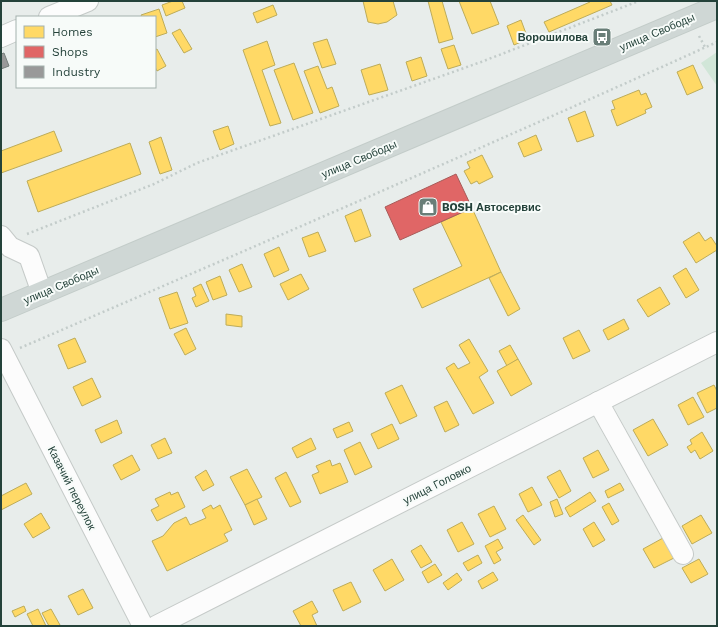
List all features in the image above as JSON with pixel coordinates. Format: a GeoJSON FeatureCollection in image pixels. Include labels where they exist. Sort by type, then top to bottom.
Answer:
{"type":"FeatureCollection","features":[{"type":"Feature","properties":{"kind":"main road","name":"улица Свободы"},"geometry":{"type":"LineString","coordinates":[[1,310],[714,8]]}},
{"type":"Feature","properties":{"kind":"street"},"geometry":{"type":"LineString","coordinates":[[51,16],[88,1]]}},
{"type":"Feature","properties":{"kind":"street"},"geometry":{"type":"LineString","coordinates":[[1,37],[16,30]]}},
{"type":"Feature","properties":{"kind":"street"},"geometry":{"type":"LineString","coordinates":[[5,242],[29,256],[42,293]]}},
{"type":"Feature","properties":{"kind":"street","name":"улица Головко"},"geometry":{"type":"LineString","coordinates":[[156,626],[717,342]]}},
{"type":"Feature","properties":{"kind":"street","name":"Казачий переулок"},"geometry":{"type":"LineString","coordinates":[[2,352],[143,626]]}},
{"type":"Feature","properties":{"kind":"street"},"geometry":{"type":"LineString","coordinates":[[598,402],[683,554]]}},
{"type":"Feature","properties":{"kind":"path"},"geometry":{"type":"LineString","coordinates":[[5,242],[154,184],[197,163],[481,62],[639,1]]}},
{"type":"Feature","properties":{"kind":"path"},"geometry":{"type":"LineString","coordinates":[[2,352],[401,183],[717,42]]}},
{"type":"Feature","properties":{"kind":"green space"},"geometry":{"type":"Polygon","coordinates":[[[717,52],[717,86],[701,63],[717,52]]]}},
{"type":"Feature","properties":{"kind":"building: Homes"},"geometry":{"type":"Polygon","coordinates":[[[173,1],[182,1],[185,8],[166,16],[162,5],[173,1]]]}},
{"type":"Feature","properties":{"kind":"building: Homes"},"geometry":{"type":"Polygon","coordinates":[[[363,1],[393,1],[397,15],[387,22],[378,24],[368,22],[363,1]]]}},
{"type":"Feature","properties":{"kind":"building: Homes"},"geometry":{"type":"Polygon","coordinates":[[[428,1],[442,1],[453,39],[439,43],[428,1]]]}},
{"type":"Feature","properties":{"kind":"building: Homes"},"geometry":{"type":"Polygon","coordinates":[[[459,1],[490,1],[499,24],[472,34],[459,1]]]}},
{"type":"Feature","properties":{"kind":"building: Homes"},"geometry":{"type":"Polygon","coordinates":[[[590,1],[610,1],[612,5],[549,32],[544,22],[590,1]]]}},
{"type":"Feature","properties":{"kind":"building: Homes"},"geometry":{"type":"Polygon","coordinates":[[[273,5],[277,15],[257,23],[253,13],[273,5]]]}},
{"type":"Feature","properties":{"kind":"building: Homes"},"geometry":{"type":"Polygon","coordinates":[[[159,9],[167,33],[156,37],[156,16],[141,15],[159,9]]]}},
{"type":"Feature","properties":{"kind":"building: Homes"},"geometry":{"type":"Polygon","coordinates":[[[521,20],[528,39],[514,45],[507,26],[521,20]]]}},
{"type":"Feature","properties":{"kind":"building: Homes"},"geometry":{"type":"Polygon","coordinates":[[[180,29],[192,49],[184,53],[172,33],[180,29]]]}},
{"type":"Feature","properties":{"kind":"building: Homes"},"geometry":{"type":"Polygon","coordinates":[[[327,39],[336,64],[322,68],[313,43],[327,39]]]}},
{"type":"Feature","properties":{"kind":"building: Homes"},"geometry":{"type":"Polygon","coordinates":[[[267,41],[275,65],[262,70],[281,123],[270,126],[243,50],[267,41]]]}},
{"type":"Feature","properties":{"kind":"building: Homes"},"geometry":{"type":"Polygon","coordinates":[[[454,45],[461,65],[448,69],[441,49],[454,45]]]}},
{"type":"Feature","properties":{"kind":"building: Homes"},"geometry":{"type":"Polygon","coordinates":[[[156,50],[166,66],[157,71],[156,69],[156,50]]]}},
{"type":"Feature","properties":{"kind":"building: Homes"},"geometry":{"type":"Polygon","coordinates":[[[421,57],[427,76],[412,81],[406,62],[421,57]]]}},
{"type":"Feature","properties":{"kind":"building: Homes"},"geometry":{"type":"Polygon","coordinates":[[[294,63],[313,113],[293,120],[274,70],[294,63]]]}},
{"type":"Feature","properties":{"kind":"building: Homes"},"geometry":{"type":"Polygon","coordinates":[[[380,64],[388,90],[369,95],[361,70],[380,64]]]}},
{"type":"Feature","properties":{"kind":"building: Homes"},"geometry":{"type":"Polygon","coordinates":[[[693,65],[703,88],[687,95],[677,72],[693,65]]]}},
{"type":"Feature","properties":{"kind":"building: Homes"},"geometry":{"type":"Polygon","coordinates":[[[318,66],[327,89],[332,87],[339,106],[320,113],[304,71],[318,66]]]}},
{"type":"Feature","properties":{"kind":"building: Homes"},"geometry":{"type":"Polygon","coordinates":[[[639,90],[641,95],[646,93],[652,107],[645,110],[646,113],[617,126],[611,110],[615,109],[612,101],[639,90]]]}},
{"type":"Feature","properties":{"kind":"building: Homes"},"geometry":{"type":"Polygon","coordinates":[[[585,111],[594,136],[577,142],[568,118],[585,111]]]}},
{"type":"Feature","properties":{"kind":"building: Homes"},"geometry":{"type":"Polygon","coordinates":[[[228,126],[234,144],[220,150],[213,131],[228,126]]]}},
{"type":"Feature","properties":{"kind":"building: Homes"},"geometry":{"type":"Polygon","coordinates":[[[54,131],[62,151],[1,173],[1,151],[54,131]]]}},
{"type":"Feature","properties":{"kind":"building: Homes"},"geometry":{"type":"Polygon","coordinates":[[[536,135],[542,150],[524,157],[518,143],[536,135]]]}},
{"type":"Feature","properties":{"kind":"building: Homes"},"geometry":{"type":"Polygon","coordinates":[[[161,137],[172,170],[160,174],[149,142],[161,137]]]}},
{"type":"Feature","properties":{"kind":"building: Homes"},"geometry":{"type":"Polygon","coordinates":[[[130,143],[141,174],[38,212],[27,181],[130,143]]]}},
{"type":"Feature","properties":{"kind":"building: Homes"},"geometry":{"type":"Polygon","coordinates":[[[482,155],[493,177],[479,184],[477,181],[471,184],[464,171],[470,168],[467,162],[482,155]]]}},
{"type":"Feature","properties":{"kind":"building: Homes"},"geometry":{"type":"Polygon","coordinates":[[[472,208],[501,272],[422,308],[413,289],[462,266],[441,222],[472,208]]]}},
{"type":"Feature","properties":{"kind":"building: Homes"},"geometry":{"type":"Polygon","coordinates":[[[361,209],[371,236],[355,242],[345,216],[361,209]]]}},
{"type":"Feature","properties":{"kind":"building: Homes"},"geometry":{"type":"Polygon","coordinates":[[[318,232],[326,251],[309,257],[302,238],[318,232]]]}},
{"type":"Feature","properties":{"kind":"building: Homes"},"geometry":{"type":"Polygon","coordinates":[[[699,232],[705,241],[711,237],[717,246],[717,250],[696,263],[683,242],[699,232]]]}},
{"type":"Feature","properties":{"kind":"building: Homes"},"geometry":{"type":"Polygon","coordinates":[[[279,247],[289,270],[274,277],[264,254],[279,247]]]}},
{"type":"Feature","properties":{"kind":"building: Homes"},"geometry":{"type":"Polygon","coordinates":[[[242,264],[252,287],[239,292],[229,270],[242,264]]]}},
{"type":"Feature","properties":{"kind":"building: Homes"},"geometry":{"type":"Polygon","coordinates":[[[686,268],[699,290],[686,298],[673,276],[686,268]]]}},
{"type":"Feature","properties":{"kind":"building: Homes"},"geometry":{"type":"Polygon","coordinates":[[[501,272],[520,309],[508,316],[489,278],[501,272]]]}},
{"type":"Feature","properties":{"kind":"building: Homes"},"geometry":{"type":"Polygon","coordinates":[[[301,274],[309,289],[288,300],[280,284],[301,274]]]}},
{"type":"Feature","properties":{"kind":"building: Homes"},"geometry":{"type":"Polygon","coordinates":[[[220,276],[227,295],[213,300],[206,282],[220,276]]]}},
{"type":"Feature","properties":{"kind":"building: Homes"},"geometry":{"type":"Polygon","coordinates":[[[201,284],[209,301],[196,307],[192,298],[196,296],[193,288],[201,284]]]}},
{"type":"Feature","properties":{"kind":"building: Homes"},"geometry":{"type":"Polygon","coordinates":[[[660,287],[670,304],[648,317],[637,300],[660,287]]]}},
{"type":"Feature","properties":{"kind":"building: Homes"},"geometry":{"type":"Polygon","coordinates":[[[177,292],[188,323],[170,329],[159,298],[177,292]]]}},
{"type":"Feature","properties":{"kind":"building: Homes"},"geometry":{"type":"Polygon","coordinates":[[[226,314],[242,316],[242,327],[226,325],[226,314]]]}},
{"type":"Feature","properties":{"kind":"building: Homes"},"geometry":{"type":"Polygon","coordinates":[[[624,319],[629,329],[608,340],[603,330],[624,319]]]}},
{"type":"Feature","properties":{"kind":"building: Homes"},"geometry":{"type":"Polygon","coordinates":[[[186,328],[196,349],[185,355],[174,334],[186,328]]]}},
{"type":"Feature","properties":{"kind":"building: Homes"},"geometry":{"type":"Polygon","coordinates":[[[579,330],[590,351],[573,359],[563,338],[579,330]]]}},
{"type":"Feature","properties":{"kind":"building: Homes"},"geometry":{"type":"Polygon","coordinates":[[[75,338],[86,362],[68,369],[58,345],[75,338]]]}},
{"type":"Feature","properties":{"kind":"building: Homes"},"geometry":{"type":"Polygon","coordinates":[[[469,339],[488,371],[479,377],[494,403],[473,414],[446,368],[454,363],[458,369],[470,363],[459,345],[469,339]]]}},
{"type":"Feature","properties":{"kind":"building: Homes"},"geometry":{"type":"Polygon","coordinates":[[[510,345],[518,359],[507,366],[499,351],[510,345]]]}},
{"type":"Feature","properties":{"kind":"building: Homes"},"geometry":{"type":"Polygon","coordinates":[[[518,359],[532,384],[511,396],[497,371],[518,359]]]}},
{"type":"Feature","properties":{"kind":"building: Homes"},"geometry":{"type":"Polygon","coordinates":[[[92,378],[101,397],[82,406],[73,387],[92,378]]]}},
{"type":"Feature","properties":{"kind":"building: Homes"},"geometry":{"type":"Polygon","coordinates":[[[402,385],[417,416],[400,424],[385,393],[402,385]]]}},
{"type":"Feature","properties":{"kind":"building: Homes"},"geometry":{"type":"Polygon","coordinates":[[[714,385],[717,391],[717,408],[707,413],[697,393],[714,385]]]}},
{"type":"Feature","properties":{"kind":"building: Homes"},"geometry":{"type":"Polygon","coordinates":[[[693,397],[704,417],[688,425],[678,405],[693,397]]]}},
{"type":"Feature","properties":{"kind":"building: Homes"},"geometry":{"type":"Polygon","coordinates":[[[447,401],[459,425],[445,432],[434,407],[447,401]]]}},
{"type":"Feature","properties":{"kind":"building: Homes"},"geometry":{"type":"Polygon","coordinates":[[[653,419],[668,445],[648,456],[633,430],[653,419]]]}},
{"type":"Feature","properties":{"kind":"building: Homes"},"geometry":{"type":"Polygon","coordinates":[[[117,420],[122,433],[101,443],[95,430],[117,420]]]}},
{"type":"Feature","properties":{"kind":"building: Homes"},"geometry":{"type":"Polygon","coordinates":[[[349,422],[353,431],[337,438],[333,429],[349,422]]]}},
{"type":"Feature","properties":{"kind":"building: Homes"},"geometry":{"type":"Polygon","coordinates":[[[392,424],[399,439],[378,449],[371,434],[392,424]]]}},
{"type":"Feature","properties":{"kind":"building: Homes"},"geometry":{"type":"Polygon","coordinates":[[[702,432],[713,451],[700,459],[695,450],[691,453],[687,447],[692,444],[690,440],[702,432]]]}},
{"type":"Feature","properties":{"kind":"building: Homes"},"geometry":{"type":"Polygon","coordinates":[[[165,438],[172,453],[158,459],[151,445],[165,438]]]}},
{"type":"Feature","properties":{"kind":"building: Homes"},"geometry":{"type":"Polygon","coordinates":[[[311,438],[316,449],[297,458],[292,448],[311,438]]]}},
{"type":"Feature","properties":{"kind":"building: Homes"},"geometry":{"type":"Polygon","coordinates":[[[360,442],[372,467],[355,475],[344,450],[360,442]]]}},
{"type":"Feature","properties":{"kind":"building: Homes"},"geometry":{"type":"Polygon","coordinates":[[[598,450],[609,470],[593,478],[583,458],[598,450]]]}},
{"type":"Feature","properties":{"kind":"building: Homes"},"geometry":{"type":"Polygon","coordinates":[[[132,455],[140,470],[121,480],[113,465],[132,455]]]}},
{"type":"Feature","properties":{"kind":"building: Homes"},"geometry":{"type":"Polygon","coordinates":[[[330,460],[332,466],[340,463],[348,482],[320,494],[312,475],[319,472],[316,466],[330,460]]]}},
{"type":"Feature","properties":{"kind":"building: Homes"},"geometry":{"type":"Polygon","coordinates":[[[247,469],[262,497],[245,505],[230,477],[247,469]]]}},
{"type":"Feature","properties":{"kind":"building: Homes"},"geometry":{"type":"Polygon","coordinates":[[[206,470],[214,485],[203,491],[195,477],[206,470]]]}},
{"type":"Feature","properties":{"kind":"building: Homes"},"geometry":{"type":"Polygon","coordinates":[[[560,470],[571,491],[559,498],[547,477],[560,470]]]}},
{"type":"Feature","properties":{"kind":"building: Homes"},"geometry":{"type":"Polygon","coordinates":[[[286,472],[301,502],[290,507],[275,478],[286,472]]]}},
{"type":"Feature","properties":{"kind":"building: Homes"},"geometry":{"type":"Polygon","coordinates":[[[26,483],[32,494],[1,510],[1,496],[26,483]]]}},
{"type":"Feature","properties":{"kind":"building: Homes"},"geometry":{"type":"Polygon","coordinates":[[[620,483],[624,490],[608,498],[605,491],[620,483]]]}},
{"type":"Feature","properties":{"kind":"building: Homes"},"geometry":{"type":"Polygon","coordinates":[[[532,487],[542,505],[528,512],[519,494],[532,487]]]}},
{"type":"Feature","properties":{"kind":"building: Homes"},"geometry":{"type":"Polygon","coordinates":[[[170,492],[171,495],[178,492],[185,507],[157,521],[151,510],[159,506],[155,499],[170,492]]]}},
{"type":"Feature","properties":{"kind":"building: Homes"},"geometry":{"type":"Polygon","coordinates":[[[590,492],[596,501],[570,517],[565,508],[590,492]]]}},
{"type":"Feature","properties":{"kind":"building: Homes"},"geometry":{"type":"Polygon","coordinates":[[[257,499],[267,519],[254,525],[245,505],[257,499]]]}},
{"type":"Feature","properties":{"kind":"building: Homes"},"geometry":{"type":"Polygon","coordinates":[[[557,499],[563,514],[555,517],[550,502],[557,499]]]}},
{"type":"Feature","properties":{"kind":"building: Homes"},"geometry":{"type":"Polygon","coordinates":[[[609,503],[619,521],[612,525],[602,507],[609,503]]]}},
{"type":"Feature","properties":{"kind":"building: Homes"},"geometry":{"type":"Polygon","coordinates":[[[211,505],[213,509],[220,505],[232,530],[224,534],[228,541],[167,571],[152,541],[163,536],[174,523],[186,517],[190,525],[206,518],[202,510],[211,505]]]}},
{"type":"Feature","properties":{"kind":"building: Homes"},"geometry":{"type":"Polygon","coordinates":[[[494,506],[506,529],[490,537],[478,514],[494,506]]]}},
{"type":"Feature","properties":{"kind":"building: Homes"},"geometry":{"type":"Polygon","coordinates":[[[41,513],[50,528],[33,538],[24,524],[41,513]]]}},
{"type":"Feature","properties":{"kind":"building: Homes"},"geometry":{"type":"Polygon","coordinates":[[[523,515],[541,540],[534,545],[516,520],[523,515]]]}},
{"type":"Feature","properties":{"kind":"building: Homes"},"geometry":{"type":"Polygon","coordinates":[[[701,515],[712,533],[692,544],[682,526],[701,515]]]}},
{"type":"Feature","properties":{"kind":"building: Homes"},"geometry":{"type":"Polygon","coordinates":[[[462,522],[474,544],[458,552],[447,530],[462,522]]]}},
{"type":"Feature","properties":{"kind":"building: Homes"},"geometry":{"type":"Polygon","coordinates":[[[594,522],[605,540],[593,547],[583,529],[594,522]]]}},
{"type":"Feature","properties":{"kind":"building: Homes"},"geometry":{"type":"Polygon","coordinates":[[[663,538],[674,558],[654,568],[643,549],[663,538]]]}},
{"type":"Feature","properties":{"kind":"building: Homes"},"geometry":{"type":"Polygon","coordinates":[[[498,539],[503,548],[496,552],[501,560],[494,564],[485,546],[498,539]]]}},
{"type":"Feature","properties":{"kind":"building: Homes"},"geometry":{"type":"Polygon","coordinates":[[[421,545],[432,562],[421,568],[411,551],[421,545]]]}},
{"type":"Feature","properties":{"kind":"building: Homes"},"geometry":{"type":"Polygon","coordinates":[[[478,555],[482,563],[468,571],[463,563],[478,555]]]}},
{"type":"Feature","properties":{"kind":"building: Homes"},"geometry":{"type":"Polygon","coordinates":[[[392,559],[404,580],[385,591],[373,570],[392,559]]]}},
{"type":"Feature","properties":{"kind":"building: Homes"},"geometry":{"type":"Polygon","coordinates":[[[699,559],[708,574],[691,583],[682,568],[699,559]]]}},
{"type":"Feature","properties":{"kind":"building: Homes"},"geometry":{"type":"Polygon","coordinates":[[[435,564],[442,575],[428,583],[422,572],[435,564]]]}},
{"type":"Feature","properties":{"kind":"building: Homes"},"geometry":{"type":"Polygon","coordinates":[[[493,572],[498,580],[482,589],[478,581],[493,572]]]}},
{"type":"Feature","properties":{"kind":"building: Homes"},"geometry":{"type":"Polygon","coordinates":[[[457,573],[462,580],[448,590],[443,583],[457,573]]]}},
{"type":"Feature","properties":{"kind":"building: Homes"},"geometry":{"type":"Polygon","coordinates":[[[351,582],[361,602],[343,611],[333,590],[351,582]]]}},
{"type":"Feature","properties":{"kind":"building: Homes"},"geometry":{"type":"Polygon","coordinates":[[[83,589],[93,608],[78,615],[68,596],[83,589]]]}},
{"type":"Feature","properties":{"kind":"building: Homes"},"geometry":{"type":"Polygon","coordinates":[[[312,601],[318,612],[312,615],[317,626],[301,626],[293,611],[312,601]]]}},
{"type":"Feature","properties":{"kind":"building: Homes"},"geometry":{"type":"Polygon","coordinates":[[[24,606],[26,611],[15,617],[12,611],[24,606]]]}},
{"type":"Feature","properties":{"kind":"building: Homes"},"geometry":{"type":"Polygon","coordinates":[[[38,609],[46,626],[33,626],[27,614],[38,609]]]}},
{"type":"Feature","properties":{"kind":"building: Homes"},"geometry":{"type":"Polygon","coordinates":[[[51,609],[60,625],[58,626],[49,626],[42,613],[51,609]]]}},
{"type":"Feature","properties":{"kind":"building: Shops","name":"BOSH Автосервис"},"geometry":{"type":"Polygon","coordinates":[[[456,174],[472,208],[400,240],[385,207],[456,174]]]}},
{"type":"Feature","properties":{"kind":"building: Industry"},"geometry":{"type":"Polygon","coordinates":[[[4,53],[9,66],[1,69],[1,54],[4,53]]]}},
{"type":"Feature","properties":{"kind":"place","name":"Ворошилова"},"geometry":{"type":"Point","coordinates":[602,37]}},
{"type":"Feature","properties":{"kind":"place","name":"BOSH Автосервис"},"geometry":{"type":"Point","coordinates":[428,207]}}]}
